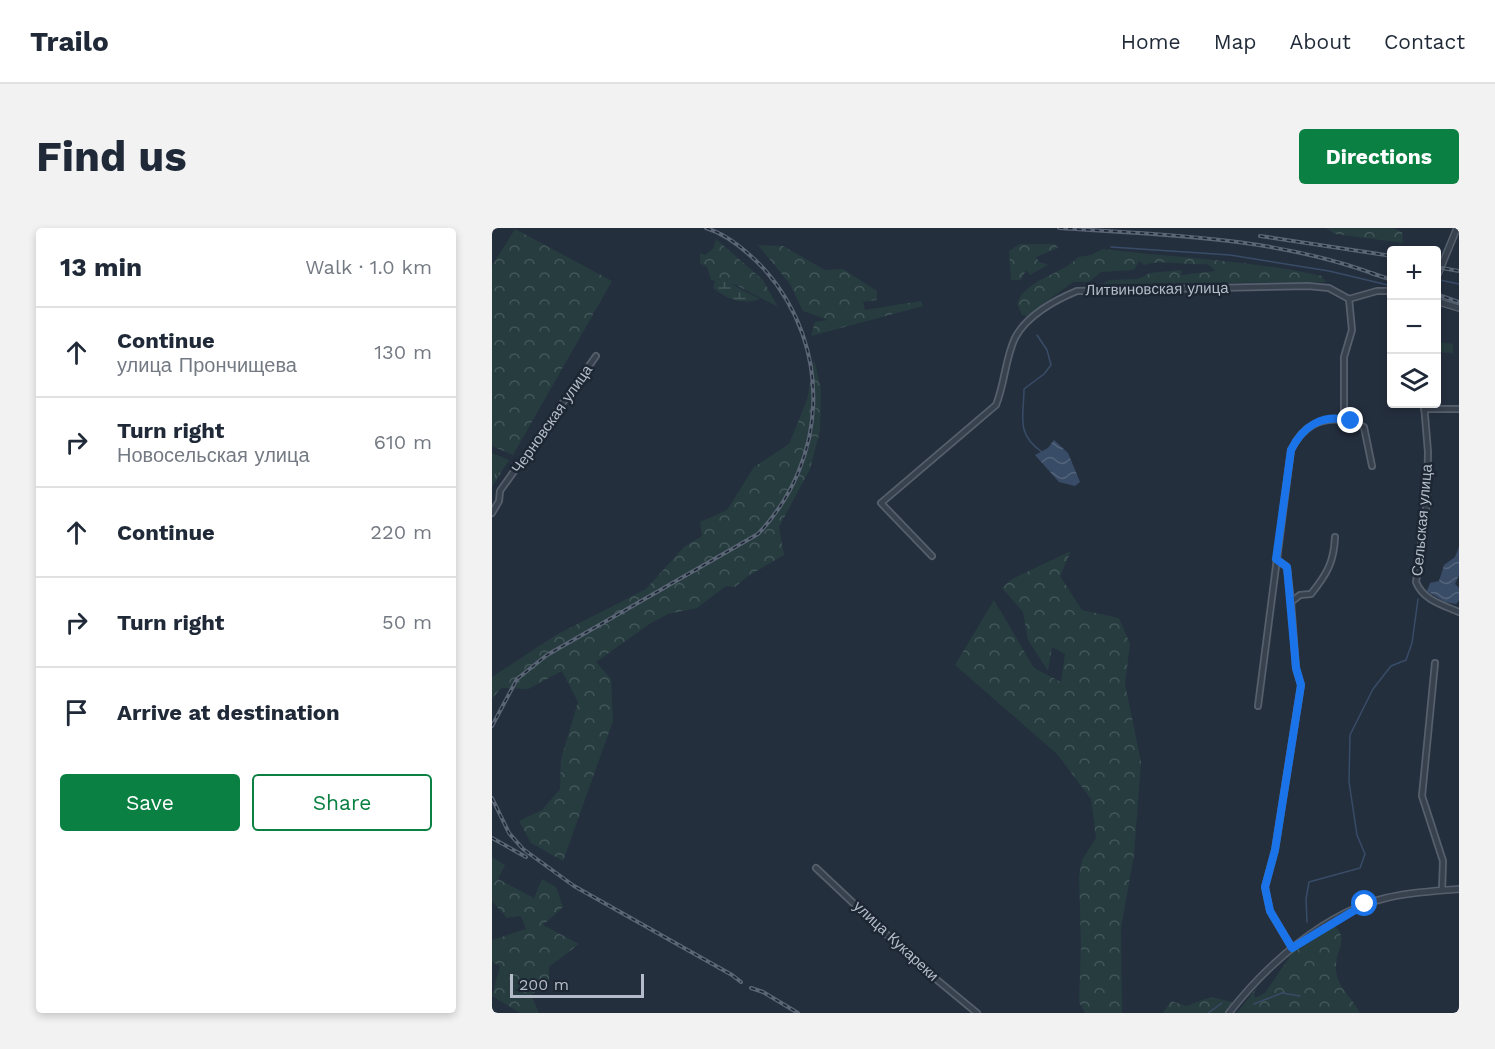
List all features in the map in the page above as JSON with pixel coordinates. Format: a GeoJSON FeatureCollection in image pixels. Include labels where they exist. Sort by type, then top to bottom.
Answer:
{"type":"FeatureCollection","features":[{"type":"Feature","properties":{"kind":"street"},"geometry":{"type":"LineString","coordinates":[[1441,269],[1457,228]]}},
{"type":"Feature","properties":{"kind":"street","name":"Литвиновская улица"},"geometry":{"type":"LineString","coordinates":[[932,556],[881,503],[996,405],[1003,389],[1016,336],[1056,299],[1077,291],[1308,286],[1329,288],[1348,299]]}},
{"type":"Feature","properties":{"kind":"street"},"geometry":{"type":"LineString","coordinates":[[1346,420],[1344,357],[1352,330],[1348,299],[1377,291],[1387,291]]}},
{"type":"Feature","properties":{"kind":"street"},"geometry":{"type":"LineString","coordinates":[[1441,303],[1459,308]]}},
{"type":"Feature","properties":{"kind":"street","name":"Черновская улица"},"geometry":{"type":"LineString","coordinates":[[492,513],[499,501],[501,491],[596,356]]}},
{"type":"Feature","properties":{"kind":"street","name":"Сельская улица"},"geometry":{"type":"LineString","coordinates":[[1424,408],[1428,452],[1427,501],[1416,582],[1422,593],[1430,599],[1459,612]]}},
{"type":"Feature","properties":{"kind":"street"},"geometry":{"type":"LineString","coordinates":[[1441,408],[1459,410]]}},
{"type":"Feature","properties":{"kind":"street"},"geometry":{"type":"LineString","coordinates":[[1258,706],[1291,450],[1298,436],[1316,421],[1346,420],[1364,427],[1372,466]]}},
{"type":"Feature","properties":{"kind":"street"},"geometry":{"type":"LineString","coordinates":[[1291,602],[1300,595],[1311,594],[1329,572],[1334,558],[1335,537]]}},
{"type":"Feature","properties":{"kind":"street"},"geometry":{"type":"LineString","coordinates":[[1276,559],[1287,567],[1293,639],[1301,685],[1275,850],[1265,887],[1270,911],[1292,948]]}},
{"type":"Feature","properties":{"kind":"street"},"geometry":{"type":"LineString","coordinates":[[1435,663],[1422,796],[1443,861],[1442,890]]}},
{"type":"Feature","properties":{"kind":"street","name":"улица Кукареки"},"geometry":{"type":"LineString","coordinates":[[816,868],[920,965],[977,1013]]}},
{"type":"Feature","properties":{"kind":"street"},"geometry":{"type":"LineString","coordinates":[[1229,1013],[1259,977],[1292,948],[1365,904],[1386,898],[1459,889]]}},
{"type":"Feature","properties":{"kind":"green space"},"geometry":{"type":"Polygon","coordinates":[[[1326,228],[1393,228],[1402,232],[1403,243],[1335,234],[1326,228]]]}},
{"type":"Feature","properties":{"kind":"green space"},"geometry":{"type":"Polygon","coordinates":[[[515,229],[612,281],[513,455],[492,446],[492,266],[515,229]]]}},
{"type":"Feature","properties":{"kind":"green space"},"geometry":{"type":"Polygon","coordinates":[[[716,239],[763,280],[778,307],[736,285],[711,280],[707,267],[700,263],[700,253],[705,255],[713,249],[716,239]]]}},
{"type":"Feature","properties":{"kind":"green space"},"geometry":{"type":"Polygon","coordinates":[[[1020,244],[1055,244],[1058,248],[1036,257],[1039,262],[1048,265],[1030,275],[1026,270],[1021,280],[1011,280],[1009,251],[1020,244]]]}},
{"type":"Feature","properties":{"kind":"green space"},"geometry":{"type":"Polygon","coordinates":[[[758,245],[783,246],[825,270],[843,269],[877,291],[877,300],[863,302],[865,310],[921,301],[923,306],[811,336],[815,322],[828,320],[803,311],[790,284],[758,245]]]}},
{"type":"Feature","properties":{"kind":"green space"},"geometry":{"type":"Polygon","coordinates":[[[1103,249],[1268,266],[1322,276],[1326,282],[1102,284],[1109,280],[1138,279],[1150,273],[1182,270],[1181,275],[1216,271],[1207,264],[1151,263],[1144,265],[1139,261],[1134,270],[1101,272],[1089,282],[1073,282],[1027,316],[1022,315],[1017,304],[1028,289],[1078,257],[1091,255],[1103,249]]]}},
{"type":"Feature","properties":{"kind":"green space"},"geometry":{"type":"Polygon","coordinates":[[[723,280],[760,299],[747,302],[724,296],[713,288],[715,281],[723,280]]]}},
{"type":"Feature","properties":{"kind":"green space"},"geometry":{"type":"Polygon","coordinates":[[[1441,342],[1453,344],[1453,353],[1441,352],[1441,342]]]}},
{"type":"Feature","properties":{"kind":"green space"},"geometry":{"type":"Polygon","coordinates":[[[814,359],[821,389],[820,431],[810,469],[779,527],[784,555],[748,576],[735,587],[726,586],[697,608],[668,614],[651,623],[596,662],[611,679],[613,721],[563,861],[531,843],[519,821],[542,810],[560,789],[561,759],[578,702],[562,671],[528,689],[501,688],[492,699],[492,677],[556,635],[646,589],[684,547],[702,536],[700,522],[727,510],[754,467],[789,444],[807,400],[814,359]]]}},
{"type":"Feature","properties":{"kind":"green space"},"geometry":{"type":"Polygon","coordinates":[[[492,453],[509,460],[492,487],[492,453]]]}},
{"type":"Feature","properties":{"kind":"green space"},"geometry":{"type":"Polygon","coordinates":[[[1071,551],[1060,576],[1082,610],[1119,618],[1130,644],[1125,684],[1141,762],[1134,855],[1121,928],[1122,1013],[1085,1013],[1079,1002],[1081,946],[1079,876],[1082,860],[1096,838],[1091,799],[1058,755],[955,665],[994,600],[1034,668],[1061,682],[1065,654],[1052,647],[1048,671],[1028,640],[1023,612],[1002,588],[1012,579],[1071,551]]]}},
{"type":"Feature","properties":{"kind":"green space"},"geometry":{"type":"Polygon","coordinates":[[[492,857],[505,865],[498,879],[534,898],[542,879],[556,887],[563,907],[543,925],[579,944],[549,967],[549,981],[531,995],[539,1013],[520,1013],[492,996],[500,966],[492,962],[492,940],[526,929],[521,916],[507,918],[492,901],[492,857]]]}},
{"type":"Feature","properties":{"kind":"green space"},"geometry":{"type":"Polygon","coordinates":[[[1335,926],[1341,936],[1336,966],[1338,980],[1360,1013],[1237,1013],[1258,986],[1254,993],[1255,998],[1265,993],[1293,952],[1335,926]]]}},
{"type":"Feature","properties":{"kind":"green space"},"geometry":{"type":"Polygon","coordinates":[[[1211,997],[1232,1002],[1225,1013],[1163,1013],[1171,1001],[1186,1006],[1211,997]]]}},
{"type":"Feature","properties":{"kind":"water"},"geometry":{"type":"Polygon","coordinates":[[[1054,440],[1068,453],[1080,482],[1075,486],[1059,482],[1035,455],[1048,448],[1054,440]]]}},
{"type":"Feature","properties":{"kind":"water"},"geometry":{"type":"Polygon","coordinates":[[[1459,547],[1459,575],[1455,584],[1459,588],[1459,600],[1456,604],[1445,602],[1427,591],[1430,583],[1439,581],[1444,565],[1455,557],[1459,547]]]}},
{"type":"Feature","properties":{"kind":"waterway"},"geometry":{"type":"LineString","coordinates":[[1111,247],[1230,255],[1329,271],[1387,285]]}},
{"type":"Feature","properties":{"kind":"waterway"},"geometry":{"type":"LineString","coordinates":[[1441,280],[1459,284]]}},
{"type":"Feature","properties":{"kind":"waterway"},"geometry":{"type":"LineString","coordinates":[[1037,335],[1047,350],[1051,365],[1044,374],[1024,389],[1023,423],[1028,438],[1042,452]]}},
{"type":"Feature","properties":{"kind":"waterway"},"geometry":{"type":"LineString","coordinates":[[1307,922],[1306,899],[1309,882],[1360,868],[1365,854],[1357,835],[1349,782],[1350,735],[1373,689],[1391,666],[1406,660],[1412,643],[1418,599]]}},
{"type":"Feature","properties":{"kind":"waterway"},"geometry":{"type":"LineString","coordinates":[[1254,1004],[1282,993],[1300,996]]}},
{"type":"Feature","properties":{"kind":"waterway"},"geometry":{"type":"LineString","coordinates":[[1208,1013],[1222,1003]]}},
{"type":"Feature","properties":{"kind":"railway"},"geometry":{"type":"LineString","coordinates":[[492,726],[517,679],[547,655],[758,534],[781,505],[798,472],[809,439],[813,404],[811,368],[802,334],[787,301],[765,270],[738,245],[706,228]]}},
{"type":"Feature","properties":{"kind":"railway"},"geometry":{"type":"LineString","coordinates":[[1059,228],[1180,236],[1260,245],[1338,262],[1377,275]]}},
{"type":"Feature","properties":{"kind":"railway"},"geometry":{"type":"LineString","coordinates":[[1260,236],[1387,255]]}},
{"type":"Feature","properties":{"kind":"railway"},"geometry":{"type":"LineString","coordinates":[[1441,268],[1459,271]]}},
{"type":"Feature","properties":{"kind":"railway"},"geometry":{"type":"LineString","coordinates":[[1371,273],[1387,278]]}},
{"type":"Feature","properties":{"kind":"railway"},"geometry":{"type":"LineString","coordinates":[[1441,296],[1459,302]]}},
{"type":"Feature","properties":{"kind":"railway"},"geometry":{"type":"LineString","coordinates":[[492,798],[509,833],[523,849],[574,886],[741,982]]}},
{"type":"Feature","properties":{"kind":"railway"},"geometry":{"type":"LineString","coordinates":[[492,838],[526,857]]}},
{"type":"Feature","properties":{"kind":"railway"},"geometry":{"type":"LineString","coordinates":[[751,988],[763,992],[798,1013]]}},
{"type":"Feature","properties":{"kind":"route"},"geometry":{"type":"LineString","coordinates":[[1351,421],[1336,419],[1316,421],[1298,436],[1291,450],[1276,559],[1287,567],[1296,668],[1301,685],[1278,819],[1275,850],[1265,887],[1270,911],[1292,948],[1365,904]]}}]}
